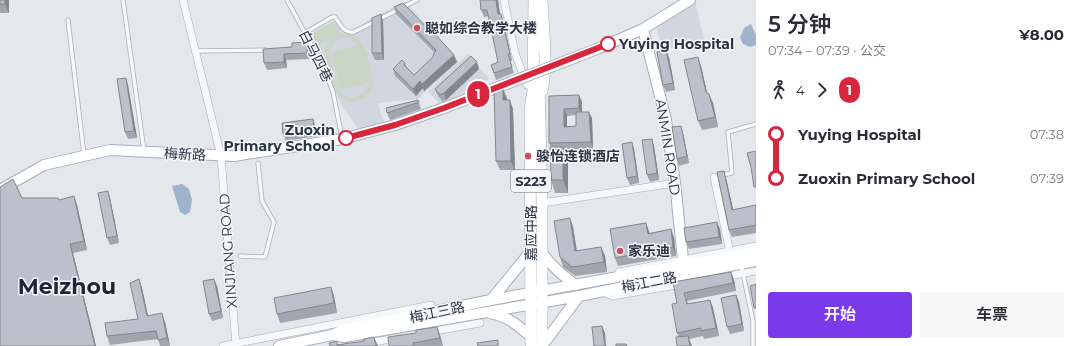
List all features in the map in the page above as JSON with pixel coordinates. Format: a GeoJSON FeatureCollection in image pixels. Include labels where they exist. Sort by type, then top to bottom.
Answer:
{"type":"FeatureCollection","features":[{"type":"Feature","properties":{"kind":"main road"},"geometry":{"type":"LineString","coordinates":[[528,0],[529,37],[526,61],[530,110]]}},
{"type":"Feature","properties":{"kind":"main road","name":"嘉应中路"},"geometry":{"type":"LineString","coordinates":[[534,0],[533,90],[530,110],[537,252],[542,297],[542,346]]}},
{"type":"Feature","properties":{"kind":"main road","name":"嘉应中路"},"geometry":{"type":"LineString","coordinates":[[530,341],[531,293],[542,203],[537,0]]}},
{"type":"Feature","properties":{"kind":"main road"},"geometry":{"type":"LineString","coordinates":[[540,102],[545,78],[542,0]]}},
{"type":"Feature","properties":{"kind":"main road"},"geometry":{"type":"LineString","coordinates":[[643,29],[690,0]]}},
{"type":"Feature","properties":{"kind":"main road","name":"梅新路"},"geometry":{"type":"LineString","coordinates":[[0,190],[44,165],[110,150],[234,156],[342,139],[395,125],[444,108],[597,49],[643,29]]}},
{"type":"Feature","properties":{"kind":"main road","name":"ANMIN ROAD"},"geometry":{"type":"LineString","coordinates":[[643,29],[666,120],[676,183],[682,262]]}},
{"type":"Feature","properties":{"kind":"main road"},"geometry":{"type":"LineString","coordinates":[[491,300],[537,252],[563,277],[576,285]]}},
{"type":"Feature","properties":{"kind":"main road","name":"梅江二路"},"geometry":{"type":"LineString","coordinates":[[542,297],[576,285],[606,280],[682,262],[756,252]]}},
{"type":"Feature","properties":{"kind":"main road","name":"梅江二路"},"geometry":{"type":"LineString","coordinates":[[542,297],[579,296],[742,268],[756,261]]}},
{"type":"Feature","properties":{"kind":"main road","name":"梅江三路"},"geometry":{"type":"LineString","coordinates":[[332,336],[343,330],[491,300],[531,293],[542,297]]}},
{"type":"Feature","properties":{"kind":"main road"},"geometry":{"type":"LineString","coordinates":[[542,346],[579,296]]}},
{"type":"Feature","properties":{"kind":"main road","name":"梅江三路"},"geometry":{"type":"LineString","coordinates":[[279,346],[332,336],[344,337],[531,304],[542,297]]}},
{"type":"Feature","properties":{"kind":"main road"},"geometry":{"type":"LineString","coordinates":[[486,312],[503,316],[517,325],[530,341]]}},
{"type":"Feature","properties":{"kind":"street","name":"XINJIANG ROAD"},"geometry":{"type":"LineString","coordinates":[[183,0],[221,156],[236,346]]}},
{"type":"Feature","properties":{"kind":"street"},"geometry":{"type":"LineString","coordinates":[[504,0],[515,53],[527,85]]}},
{"type":"Feature","properties":{"kind":"street"},"geometry":{"type":"LineString","coordinates":[[714,177],[729,248]]}},
{"type":"Feature","properties":{"kind":"street"},"geometry":{"type":"LineString","coordinates":[[542,203],[676,183]]}},
{"type":"Feature","properties":{"kind":"street"},"geometry":{"type":"LineString","coordinates":[[682,262],[756,246]]}},
{"type":"Feature","properties":{"kind":"street"},"geometry":{"type":"LineString","coordinates":[[712,278],[742,268],[756,271]]}},
{"type":"Feature","properties":{"kind":"street"},"geometry":{"type":"LineString","coordinates":[[600,292],[613,296],[689,283]]}},
{"type":"Feature","properties":{"kind":"street"},"geometry":{"type":"LineString","coordinates":[[223,346],[431,305]]}},
{"type":"Feature","properties":{"kind":"street"},"geometry":{"type":"LineString","coordinates":[[422,333],[480,323]]}},
{"type":"Feature","properties":{"kind":"street"},"geometry":{"type":"LineString","coordinates":[[350,346],[385,343],[407,336]]}},
{"type":"Feature","properties":{"kind":"lane"},"geometry":{"type":"LineString","coordinates":[[123,0],[144,152]]}},
{"type":"Feature","properties":{"kind":"lane","name":"白马四巷"},"geometry":{"type":"LineString","coordinates":[[287,0],[324,68],[333,92],[342,139]]}},
{"type":"Feature","properties":{"kind":"lane"},"geometry":{"type":"LineString","coordinates":[[305,33],[332,17],[336,17],[346,31],[350,33],[354,32],[417,0]]}},
{"type":"Feature","properties":{"kind":"lane"},"geometry":{"type":"LineString","coordinates":[[68,20],[84,156]]}},
{"type":"Feature","properties":{"kind":"lane"},"geometry":{"type":"LineString","coordinates":[[195,51],[270,50]]}},
{"type":"Feature","properties":{"kind":"lane"},"geometry":{"type":"LineString","coordinates":[[714,177],[732,173],[728,132],[756,124]]}},
{"type":"Feature","properties":{"kind":"lane"},"geometry":{"type":"LineString","coordinates":[[240,256],[266,257],[274,222],[262,201],[258,163]]}},
{"type":"Feature","properties":{"kind":"lane"},"geometry":{"type":"LineString","coordinates":[[742,268],[753,322],[753,346]]}},
{"type":"Feature","properties":{"kind":"shaded area"},"geometry":{"type":"Polygon","coordinates":[[[695,1],[704,40],[663,50],[655,23],[695,1]]]}},
{"type":"Feature","properties":{"kind":"shaded area","name":"Zuoxin Primary School"},"geometry":{"type":"Polygon","coordinates":[[[406,2],[459,62],[468,54],[489,79],[444,107],[428,92],[458,63],[418,99],[378,103],[386,125],[359,130],[343,108],[335,92],[326,67],[307,35],[336,21],[346,33],[406,2]]]}},
{"type":"Feature","properties":{"kind":"green space"},"geometry":{"type":"Polygon","coordinates":[[[333,21],[340,32],[335,35],[345,33],[353,35],[360,40],[370,65],[373,83],[372,90],[368,95],[357,101],[351,102],[346,101],[338,94],[326,62],[326,47],[332,37],[316,47],[309,35],[333,21]],[[340,38],[333,44],[330,51],[330,56],[340,90],[331,52],[358,45],[350,39],[340,38]],[[363,68],[367,84],[340,90],[348,97],[360,95],[368,85],[363,68]]]}},
{"type":"Feature","properties":{"kind":"water"},"geometry":{"type":"Polygon","coordinates":[[[751,24],[756,35],[756,45],[750,47],[743,44],[740,38],[744,28],[751,24]]]}},
{"type":"Feature","properties":{"kind":"water"},"geometry":{"type":"Polygon","coordinates":[[[182,184],[189,189],[192,200],[190,212],[185,215],[180,212],[172,186],[182,184]]]}},
{"type":"Feature","properties":{"kind":"building"},"geometry":{"type":"Polygon","coordinates":[[[0,0],[5,0],[5,4],[0,4],[0,0]]]}},
{"type":"Feature","properties":{"kind":"building"},"geometry":{"type":"Polygon","coordinates":[[[480,0],[496,0],[498,14],[501,14],[510,54],[508,54],[512,67],[494,73],[491,65],[498,62],[487,10],[481,10],[480,0]]]}},
{"type":"Feature","properties":{"kind":"building"},"geometry":{"type":"Polygon","coordinates":[[[403,3],[454,55],[422,84],[420,81],[413,89],[393,69],[402,60],[405,63],[404,65],[414,75],[433,57],[436,50],[394,7],[403,3]]]}},
{"type":"Feature","properties":{"kind":"building"},"geometry":{"type":"Polygon","coordinates":[[[381,14],[382,53],[372,53],[372,18],[381,14]]]}},
{"type":"Feature","properties":{"kind":"building"},"geometry":{"type":"Polygon","coordinates":[[[307,42],[307,53],[284,54],[284,62],[264,63],[263,49],[292,47],[292,43],[307,42]]]}},
{"type":"Feature","properties":{"kind":"building"},"geometry":{"type":"Polygon","coordinates":[[[666,50],[673,83],[663,85],[657,52],[666,50]]]}},
{"type":"Feature","properties":{"kind":"building"},"geometry":{"type":"Polygon","coordinates":[[[471,56],[477,62],[440,95],[435,89],[471,56]]]}},
{"type":"Feature","properties":{"kind":"building"},"geometry":{"type":"Polygon","coordinates":[[[698,57],[706,92],[709,94],[715,117],[698,121],[684,60],[698,57]]]}},
{"type":"Feature","properties":{"kind":"building"},"geometry":{"type":"Polygon","coordinates":[[[126,78],[134,131],[125,132],[117,79],[126,78]]]}},
{"type":"Feature","properties":{"kind":"building"},"geometry":{"type":"Polygon","coordinates":[[[503,89],[503,100],[510,100],[511,161],[496,161],[494,90],[503,89]]]}},
{"type":"Feature","properties":{"kind":"building"},"geometry":{"type":"Polygon","coordinates":[[[579,95],[579,108],[564,109],[564,127],[576,126],[576,112],[589,112],[591,142],[549,143],[549,96],[579,95]]]}},
{"type":"Feature","properties":{"kind":"building"},"geometry":{"type":"Polygon","coordinates":[[[418,100],[419,102],[387,113],[386,108],[418,100]]]}},
{"type":"Feature","properties":{"kind":"building"},"geometry":{"type":"Polygon","coordinates":[[[313,119],[314,129],[283,134],[282,123],[313,119]]]}},
{"type":"Feature","properties":{"kind":"building"},"geometry":{"type":"Polygon","coordinates":[[[681,126],[687,156],[677,159],[672,127],[681,126]]]}},
{"type":"Feature","properties":{"kind":"building"},"geometry":{"type":"Polygon","coordinates":[[[652,139],[657,173],[647,175],[642,140],[652,139]]]}},
{"type":"Feature","properties":{"kind":"building"},"geometry":{"type":"Polygon","coordinates":[[[632,142],[637,176],[627,178],[622,144],[632,142]]]}},
{"type":"Feature","properties":{"kind":"building"},"geometry":{"type":"Polygon","coordinates":[[[550,147],[563,147],[563,180],[551,180],[550,147]]]}},
{"type":"Feature","properties":{"kind":"building"},"geometry":{"type":"Polygon","coordinates":[[[756,151],[756,187],[754,187],[747,153],[756,151]]]}},
{"type":"Feature","properties":{"kind":"building"},"geometry":{"type":"Polygon","coordinates":[[[724,171],[732,210],[756,205],[756,225],[729,230],[717,172],[724,171]]]}},
{"type":"Feature","properties":{"kind":"building"},"geometry":{"type":"Polygon","coordinates":[[[13,179],[22,198],[58,198],[59,200],[74,196],[84,241],[70,244],[95,346],[0,346],[0,187],[13,179]]]}},
{"type":"Feature","properties":{"kind":"building"},"geometry":{"type":"Polygon","coordinates":[[[108,191],[117,236],[107,238],[98,193],[108,191]]]}},
{"type":"Feature","properties":{"kind":"building"},"geometry":{"type":"Polygon","coordinates":[[[570,218],[575,251],[601,247],[604,262],[572,267],[560,257],[554,221],[570,218]]]}},
{"type":"Feature","properties":{"kind":"building"},"geometry":{"type":"Polygon","coordinates":[[[717,222],[719,237],[686,242],[684,228],[717,222]]]}},
{"type":"Feature","properties":{"kind":"building"},"geometry":{"type":"Polygon","coordinates":[[[646,223],[648,234],[671,229],[673,247],[615,258],[610,229],[646,223]]]}},
{"type":"Feature","properties":{"kind":"building"},"geometry":{"type":"Polygon","coordinates":[[[731,272],[733,283],[684,293],[687,304],[710,300],[716,328],[701,331],[701,328],[677,333],[672,304],[677,303],[673,282],[731,272]]]}},
{"type":"Feature","properties":{"kind":"building"},"geometry":{"type":"Polygon","coordinates":[[[139,279],[147,316],[162,313],[167,338],[158,340],[156,331],[107,336],[105,323],[138,319],[130,283],[139,279]]]}},
{"type":"Feature","properties":{"kind":"building"},"geometry":{"type":"Polygon","coordinates":[[[214,279],[221,311],[209,314],[203,281],[214,279]]]}},
{"type":"Feature","properties":{"kind":"building"},"geometry":{"type":"Polygon","coordinates":[[[756,284],[756,308],[754,308],[750,286],[756,284]]]}},
{"type":"Feature","properties":{"kind":"building"},"geometry":{"type":"Polygon","coordinates":[[[331,287],[334,303],[277,314],[274,298],[331,287]]]}},
{"type":"Feature","properties":{"kind":"building"},"geometry":{"type":"Polygon","coordinates":[[[736,295],[742,324],[727,327],[721,298],[736,295]]]}},
{"type":"Feature","properties":{"kind":"building"},"geometry":{"type":"Polygon","coordinates":[[[602,326],[605,346],[594,346],[592,327],[602,326]]]}},
{"type":"Feature","properties":{"kind":"building"},"geometry":{"type":"Polygon","coordinates":[[[437,327],[440,338],[413,343],[414,346],[389,346],[388,337],[416,333],[416,330],[437,327]]]}},
{"type":"Feature","properties":{"kind":"building"},"geometry":{"type":"Polygon","coordinates":[[[688,336],[690,346],[677,346],[676,337],[688,336]]]}},
{"type":"Feature","properties":{"kind":"building"},"geometry":{"type":"Polygon","coordinates":[[[374,337],[376,346],[330,346],[329,343],[337,341],[337,345],[364,341],[364,339],[374,337]]]}},
{"type":"Feature","properties":{"kind":"building"},"geometry":{"type":"Polygon","coordinates":[[[498,340],[498,346],[478,346],[477,343],[498,340]]]}},
{"type":"Feature","properties":{"kind":"building"},"geometry":{"type":"Polygon","coordinates":[[[616,344],[626,344],[627,346],[616,346],[616,344]]]}},
{"type":"Feature","properties":{"kind":"bus line","name":"1"},"geometry":{"type":"LineString","coordinates":[[346,138],[395,125],[444,108],[608,44]]}},
{"type":"Feature","properties":{"kind":"place","name":"聪如综合教学大楼"},"geometry":{"type":"Point","coordinates":[417,28]}},
{"type":"Feature","properties":{"kind":"place","name":"Yuying Hospital"},"geometry":{"type":"Point","coordinates":[608,44]}},
{"type":"Feature","properties":{"kind":"place","name":"Zuoxin Primary School"},"geometry":{"type":"Point","coordinates":[346,138]}},
{"type":"Feature","properties":{"kind":"place","name":"骏怡连锁酒店"},"geometry":{"type":"Point","coordinates":[528,156]}},
{"type":"Feature","properties":{"kind":"place","name":"家乐迪"},"geometry":{"type":"Point","coordinates":[620,251]}},
{"type":"Feature","properties":{"kind":"district","name":"Meizhou"},"geometry":{"type":"Point","coordinates":[67,286]}}]}
